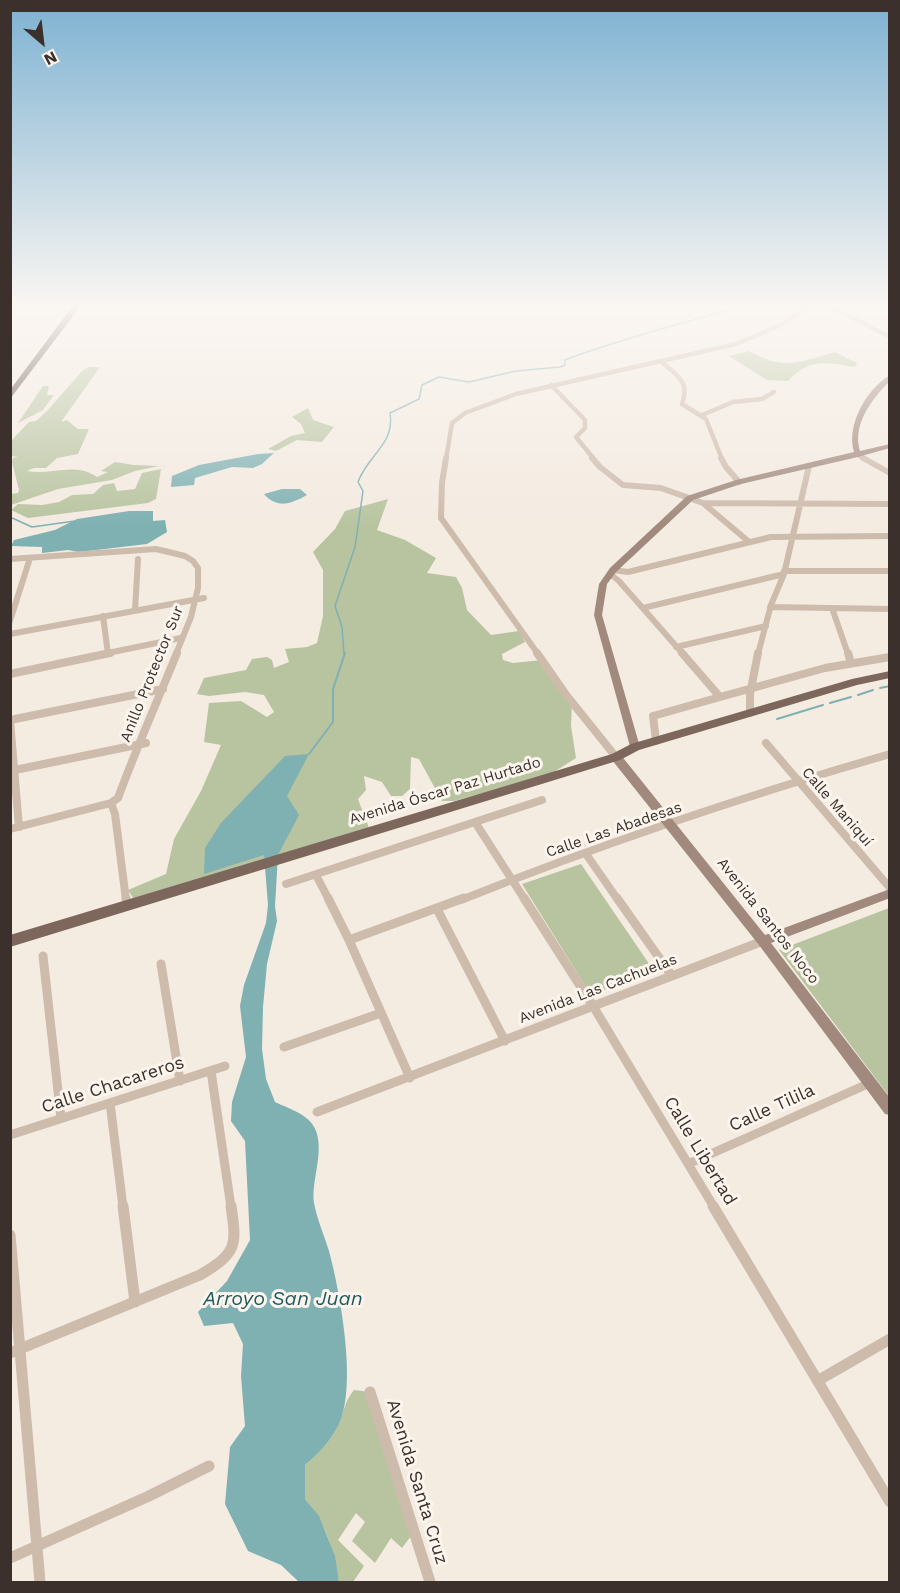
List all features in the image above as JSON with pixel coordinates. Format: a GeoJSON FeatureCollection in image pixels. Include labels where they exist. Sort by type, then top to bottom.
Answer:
{"type":"FeatureCollection","features":[{"type":"Feature","properties":{"kind":"highway"},"geometry":{"type":"LineString","coordinates":[[10,397],[24,377]]}},
{"type":"Feature","properties":{"kind":"main road","name":"Avenida Óscar Paz Hurtado"},"geometry":{"type":"LineString","coordinates":[[10,941],[616,757],[635,747],[749,711],[890,674]]}},
{"type":"Feature","properties":{"kind":"street"},"geometry":{"type":"LineString","coordinates":[[583,377],[493,403],[455,419],[449,433],[450,448],[442,483],[444,492],[439,513],[447,530],[567,696],[616,757]]}},
{"type":"Feature","properties":{"kind":"street"},"geometry":{"type":"LineString","coordinates":[[678,377],[685,384],[686,392],[682,404],[706,418],[726,470],[739,482]]}},
{"type":"Feature","properties":{"kind":"street"},"geometry":{"type":"LineString","coordinates":[[890,377],[863,407],[856,429],[855,449],[858,454],[890,473]]}},
{"type":"Feature","properties":{"kind":"street"},"geometry":{"type":"LineString","coordinates":[[551,385],[585,420],[585,428],[576,437],[607,472],[623,484],[661,488],[703,503],[748,541]]}},
{"type":"Feature","properties":{"kind":"street"},"geometry":{"type":"LineString","coordinates":[[702,415],[733,402],[762,399],[774,392]]}},
{"type":"Feature","properties":{"kind":"street"},"geometry":{"type":"LineString","coordinates":[[635,747],[598,615],[603,584],[611,572],[690,498],[739,482],[890,446]]}},
{"type":"Feature","properties":{"kind":"street"},"geometry":{"type":"LineString","coordinates":[[749,711],[751,692],[770,607],[784,573],[798,503],[809,466]]}},
{"type":"Feature","properties":{"kind":"street"},"geometry":{"type":"LineString","coordinates":[[703,503],[890,504]]}},
{"type":"Feature","properties":{"kind":"street"},"geometry":{"type":"LineString","coordinates":[[611,572],[628,572],[771,537],[890,536]]}},
{"type":"Feature","properties":{"kind":"street","name":"Anillo Protector Sur"},"geometry":{"type":"LineString","coordinates":[[10,559],[156,549],[177,551],[192,557],[197,563],[200,598],[181,638],[145,732],[136,745],[118,798],[111,803]]}},
{"type":"Feature","properties":{"kind":"street"},"geometry":{"type":"LineString","coordinates":[[10,621],[30,558]]}},
{"type":"Feature","properties":{"kind":"street"},"geometry":{"type":"LineString","coordinates":[[135,609],[138,559]]}},
{"type":"Feature","properties":{"kind":"street"},"geometry":{"type":"LineString","coordinates":[[643,608],[784,573],[890,571]]}},
{"type":"Feature","properties":{"kind":"street"},"geometry":{"type":"LineString","coordinates":[[611,572],[720,697]]}},
{"type":"Feature","properties":{"kind":"street"},"geometry":{"type":"LineString","coordinates":[[10,634],[200,598]]}},
{"type":"Feature","properties":{"kind":"street"},"geometry":{"type":"LineString","coordinates":[[770,607],[890,609]]}},
{"type":"Feature","properties":{"kind":"street"},"geometry":{"type":"LineString","coordinates":[[832,608],[851,663]]}},
{"type":"Feature","properties":{"kind":"street"},"geometry":{"type":"LineString","coordinates":[[103,616],[108,654]]}},
{"type":"Feature","properties":{"kind":"street"},"geometry":{"type":"LineString","coordinates":[[676,647],[766,626]]}},
{"type":"Feature","properties":{"kind":"street"},"geometry":{"type":"LineString","coordinates":[[10,674],[181,638]]}},
{"type":"Feature","properties":{"kind":"street"},"geometry":{"type":"LineString","coordinates":[[656,741],[654,716],[720,697],[751,692],[851,663],[890,657]]}},
{"type":"Feature","properties":{"kind":"street"},"geometry":{"type":"LineString","coordinates":[[20,827],[12,771],[10,721],[163,689]]}},
{"type":"Feature","properties":{"kind":"street"},"geometry":{"type":"LineString","coordinates":[[12,771],[146,743]]}},
{"type":"Feature","properties":{"kind":"street","name":"Calle Maniquí"},"geometry":{"type":"LineString","coordinates":[[766,743],[890,891]]}},
{"type":"Feature","properties":{"kind":"street","name":"Calle Las Abadesas"},"geometry":{"type":"LineString","coordinates":[[349,940],[513,879],[796,781],[890,754]]}},
{"type":"Feature","properties":{"kind":"street","name":"Avenida Santos Noco"},"geometry":{"type":"LineString","coordinates":[[616,757],[763,941],[890,1109]]}},
{"type":"Feature","properties":{"kind":"street"},"geometry":{"type":"LineString","coordinates":[[286,884],[542,800]]}},
{"type":"Feature","properties":{"kind":"street"},"geometry":{"type":"LineString","coordinates":[[10,829],[111,803],[115,814],[127,905]]}},
{"type":"Feature","properties":{"kind":"street","name":"Calle Libertad"},"geometry":{"type":"LineString","coordinates":[[475,822],[593,1006],[890,1502]]}},
{"type":"Feature","properties":{"kind":"street"},"geometry":{"type":"LineString","coordinates":[[586,854],[672,976]]}},
{"type":"Feature","properties":{"kind":"street"},"geometry":{"type":"LineString","coordinates":[[316,875],[349,940],[410,1078]]}},
{"type":"Feature","properties":{"kind":"street","name":"Avenida Las Cachuelas"},"geometry":{"type":"LineString","coordinates":[[317,1112],[890,891]]}},
{"type":"Feature","properties":{"kind":"street"},"geometry":{"type":"LineString","coordinates":[[437,909],[505,1041]]}},
{"type":"Feature","properties":{"kind":"street"},"geometry":{"type":"LineString","coordinates":[[43,956],[61,1118]]}},
{"type":"Feature","properties":{"kind":"street"},"geometry":{"type":"LineString","coordinates":[[160,964],[180,1081]]}},
{"type":"Feature","properties":{"kind":"street"},"geometry":{"type":"LineString","coordinates":[[284,1047],[381,1013]]}},
{"type":"Feature","properties":{"kind":"street","name":"Calle Chacareros"},"geometry":{"type":"LineString","coordinates":[[10,1135],[225,1066]]}},
{"type":"Feature","properties":{"kind":"street"},"geometry":{"type":"LineString","coordinates":[[15,1351],[200,1275],[215,1266],[231,1251],[236,1239],[210,1071]]}},
{"type":"Feature","properties":{"kind":"street","name":"Calle Tilila"},"geometry":{"type":"LineString","coordinates":[[688,1164],[870,1083]]}},
{"type":"Feature","properties":{"kind":"street"},"geometry":{"type":"LineString","coordinates":[[110,1103],[135,1302]]}},
{"type":"Feature","properties":{"kind":"street"},"geometry":{"type":"LineString","coordinates":[[10,1235],[15,1351],[40,1582]]}},
{"type":"Feature","properties":{"kind":"street"},"geometry":{"type":"LineString","coordinates":[[819,1380],[890,1339]]}},
{"type":"Feature","properties":{"kind":"street","name":"Avenida Santa Cruz"},"geometry":{"type":"LineString","coordinates":[[370,1392],[430,1582]]}},
{"type":"Feature","properties":{"kind":"street"},"geometry":{"type":"LineString","coordinates":[[10,1558],[149,1496],[209,1466]]}},
{"type":"Feature","properties":{"kind":"green space"},"geometry":{"type":"Polygon","coordinates":[[[76,377],[93,377],[61,422],[67,420],[78,429],[89,429],[78,454],[57,458],[46,468],[34,468],[27,471],[71,469],[89,472],[97,477],[108,472],[101,471],[115,462],[159,466],[135,471],[112,480],[58,489],[11,505],[11,494],[18,493],[19,490],[12,462],[13,458],[18,457],[11,456],[11,441],[29,422],[36,421],[76,377]]]}},
{"type":"Feature","properties":{"kind":"green space"},"geometry":{"type":"Polygon","coordinates":[[[763,377],[792,377],[788,381],[767,380],[763,377]]]}},
{"type":"Feature","properties":{"kind":"green space"},"geometry":{"type":"Polygon","coordinates":[[[43,386],[49,386],[47,395],[54,395],[43,410],[18,423],[43,386]]]}},
{"type":"Feature","properties":{"kind":"green space"},"geometry":{"type":"Polygon","coordinates":[[[308,408],[313,420],[334,427],[322,442],[297,440],[276,451],[268,449],[291,436],[305,433],[301,424],[292,417],[308,408]]]}},
{"type":"Feature","properties":{"kind":"green space"},"geometry":{"type":"Polygon","coordinates":[[[161,469],[156,499],[148,503],[28,518],[11,510],[18,504],[42,505],[59,502],[72,495],[93,494],[103,485],[114,483],[117,491],[135,489],[142,473],[161,469]]]}},
{"type":"Feature","properties":{"kind":"green space"},"geometry":{"type":"Polygon","coordinates":[[[388,499],[377,530],[405,540],[436,558],[427,573],[456,577],[462,588],[467,610],[491,635],[519,631],[525,642],[502,654],[503,660],[513,663],[542,660],[572,701],[571,726],[576,758],[549,775],[454,801],[442,801],[419,759],[411,757],[410,789],[402,796],[391,796],[382,782],[364,776],[366,790],[358,799],[369,828],[135,901],[128,890],[166,874],[174,839],[201,791],[221,745],[204,742],[209,703],[241,701],[267,717],[274,712],[264,695],[245,692],[209,696],[197,694],[204,678],[246,670],[252,659],[267,657],[272,660],[274,668],[289,662],[285,649],[307,647],[317,643],[323,616],[323,570],[313,552],[335,529],[345,511],[388,499]]]}},
{"type":"Feature","properties":{"kind":"green space"},"geometry":{"type":"Polygon","coordinates":[[[581,864],[654,971],[591,995],[522,884],[581,864]]]}},
{"type":"Feature","properties":{"kind":"green space"},"geometry":{"type":"Polygon","coordinates":[[[889,908],[889,1096],[779,950],[889,908]]]}},
{"type":"Feature","properties":{"kind":"green space"},"geometry":{"type":"Polygon","coordinates":[[[354,1390],[370,1392],[414,1532],[402,1548],[391,1538],[375,1563],[352,1541],[365,1522],[356,1513],[338,1540],[364,1566],[353,1582],[339,1582],[335,1559],[324,1528],[305,1499],[305,1465],[330,1439],[354,1390]]]}},
{"type":"Feature","properties":{"kind":"water"},"geometry":{"type":"Polygon","coordinates":[[[274,453],[262,464],[253,468],[232,467],[195,478],[194,485],[171,487],[172,476],[199,465],[274,453]]]}},
{"type":"Feature","properties":{"kind":"water"},"geometry":{"type":"Polygon","coordinates":[[[282,489],[300,489],[307,495],[284,504],[274,502],[264,494],[282,489]]]}},
{"type":"Feature","properties":{"kind":"water"},"geometry":{"type":"Polygon","coordinates":[[[129,511],[153,511],[153,521],[165,520],[167,532],[147,544],[79,552],[68,550],[42,553],[42,547],[11,546],[14,540],[55,530],[77,519],[129,511]]]}},
{"type":"Feature","properties":{"kind":"water","name":"Arroyo San Juan"},"geometry":{"type":"Polygon","coordinates":[[[309,754],[287,796],[299,815],[278,855],[275,906],[277,921],[267,964],[262,1049],[266,1079],[275,1102],[306,1118],[311,1122],[317,1134],[319,1152],[314,1203],[338,1289],[345,1335],[347,1382],[341,1419],[335,1432],[305,1465],[305,1499],[319,1516],[335,1556],[339,1582],[299,1582],[281,1565],[248,1551],[225,1504],[230,1447],[245,1426],[241,1376],[243,1344],[233,1323],[204,1326],[198,1312],[227,1281],[250,1240],[245,1141],[231,1121],[232,1102],[246,1057],[240,1006],[244,985],[266,923],[268,905],[264,855],[204,874],[205,848],[221,823],[285,756],[309,754]]]}},
{"type":"Feature","properties":{"kind":"waterway","name":"Arroyo San Juan"},"geometry":{"type":"LineString","coordinates":[[344,654],[342,627],[335,606],[355,547],[363,491],[358,482],[362,472],[385,442],[389,433],[390,413],[419,399],[422,385],[438,377]]}},
{"type":"Feature","properties":{"kind":"waterway","name":"Arroyo San Juan"},"geometry":{"type":"LineString","coordinates":[[441,377],[469,382],[489,377]]}},
{"type":"Feature","properties":{"kind":"waterway","name":"Arroyo San Juan"},"geometry":{"type":"LineString","coordinates":[[10,517],[32,527],[75,521]]}},
{"type":"Feature","properties":{"kind":"waterway","name":"Arroyo San Juan"},"geometry":{"type":"LineString","coordinates":[[309,754],[333,722],[333,689],[345,653]]}},
{"type":"Feature","properties":{"kind":"waterway"},"geometry":{"type":"LineString","coordinates":[[880,688],[890,686]]}},
{"type":"Feature","properties":{"kind":"waterway"},"geometry":{"type":"LineString","coordinates":[[858,695],[873,690]]}},
{"type":"Feature","properties":{"kind":"waterway"},"geometry":{"type":"LineString","coordinates":[[830,703],[851,697]]}},
{"type":"Feature","properties":{"kind":"waterway"},"geometry":{"type":"LineString","coordinates":[[777,719],[823,705]]}}]}
